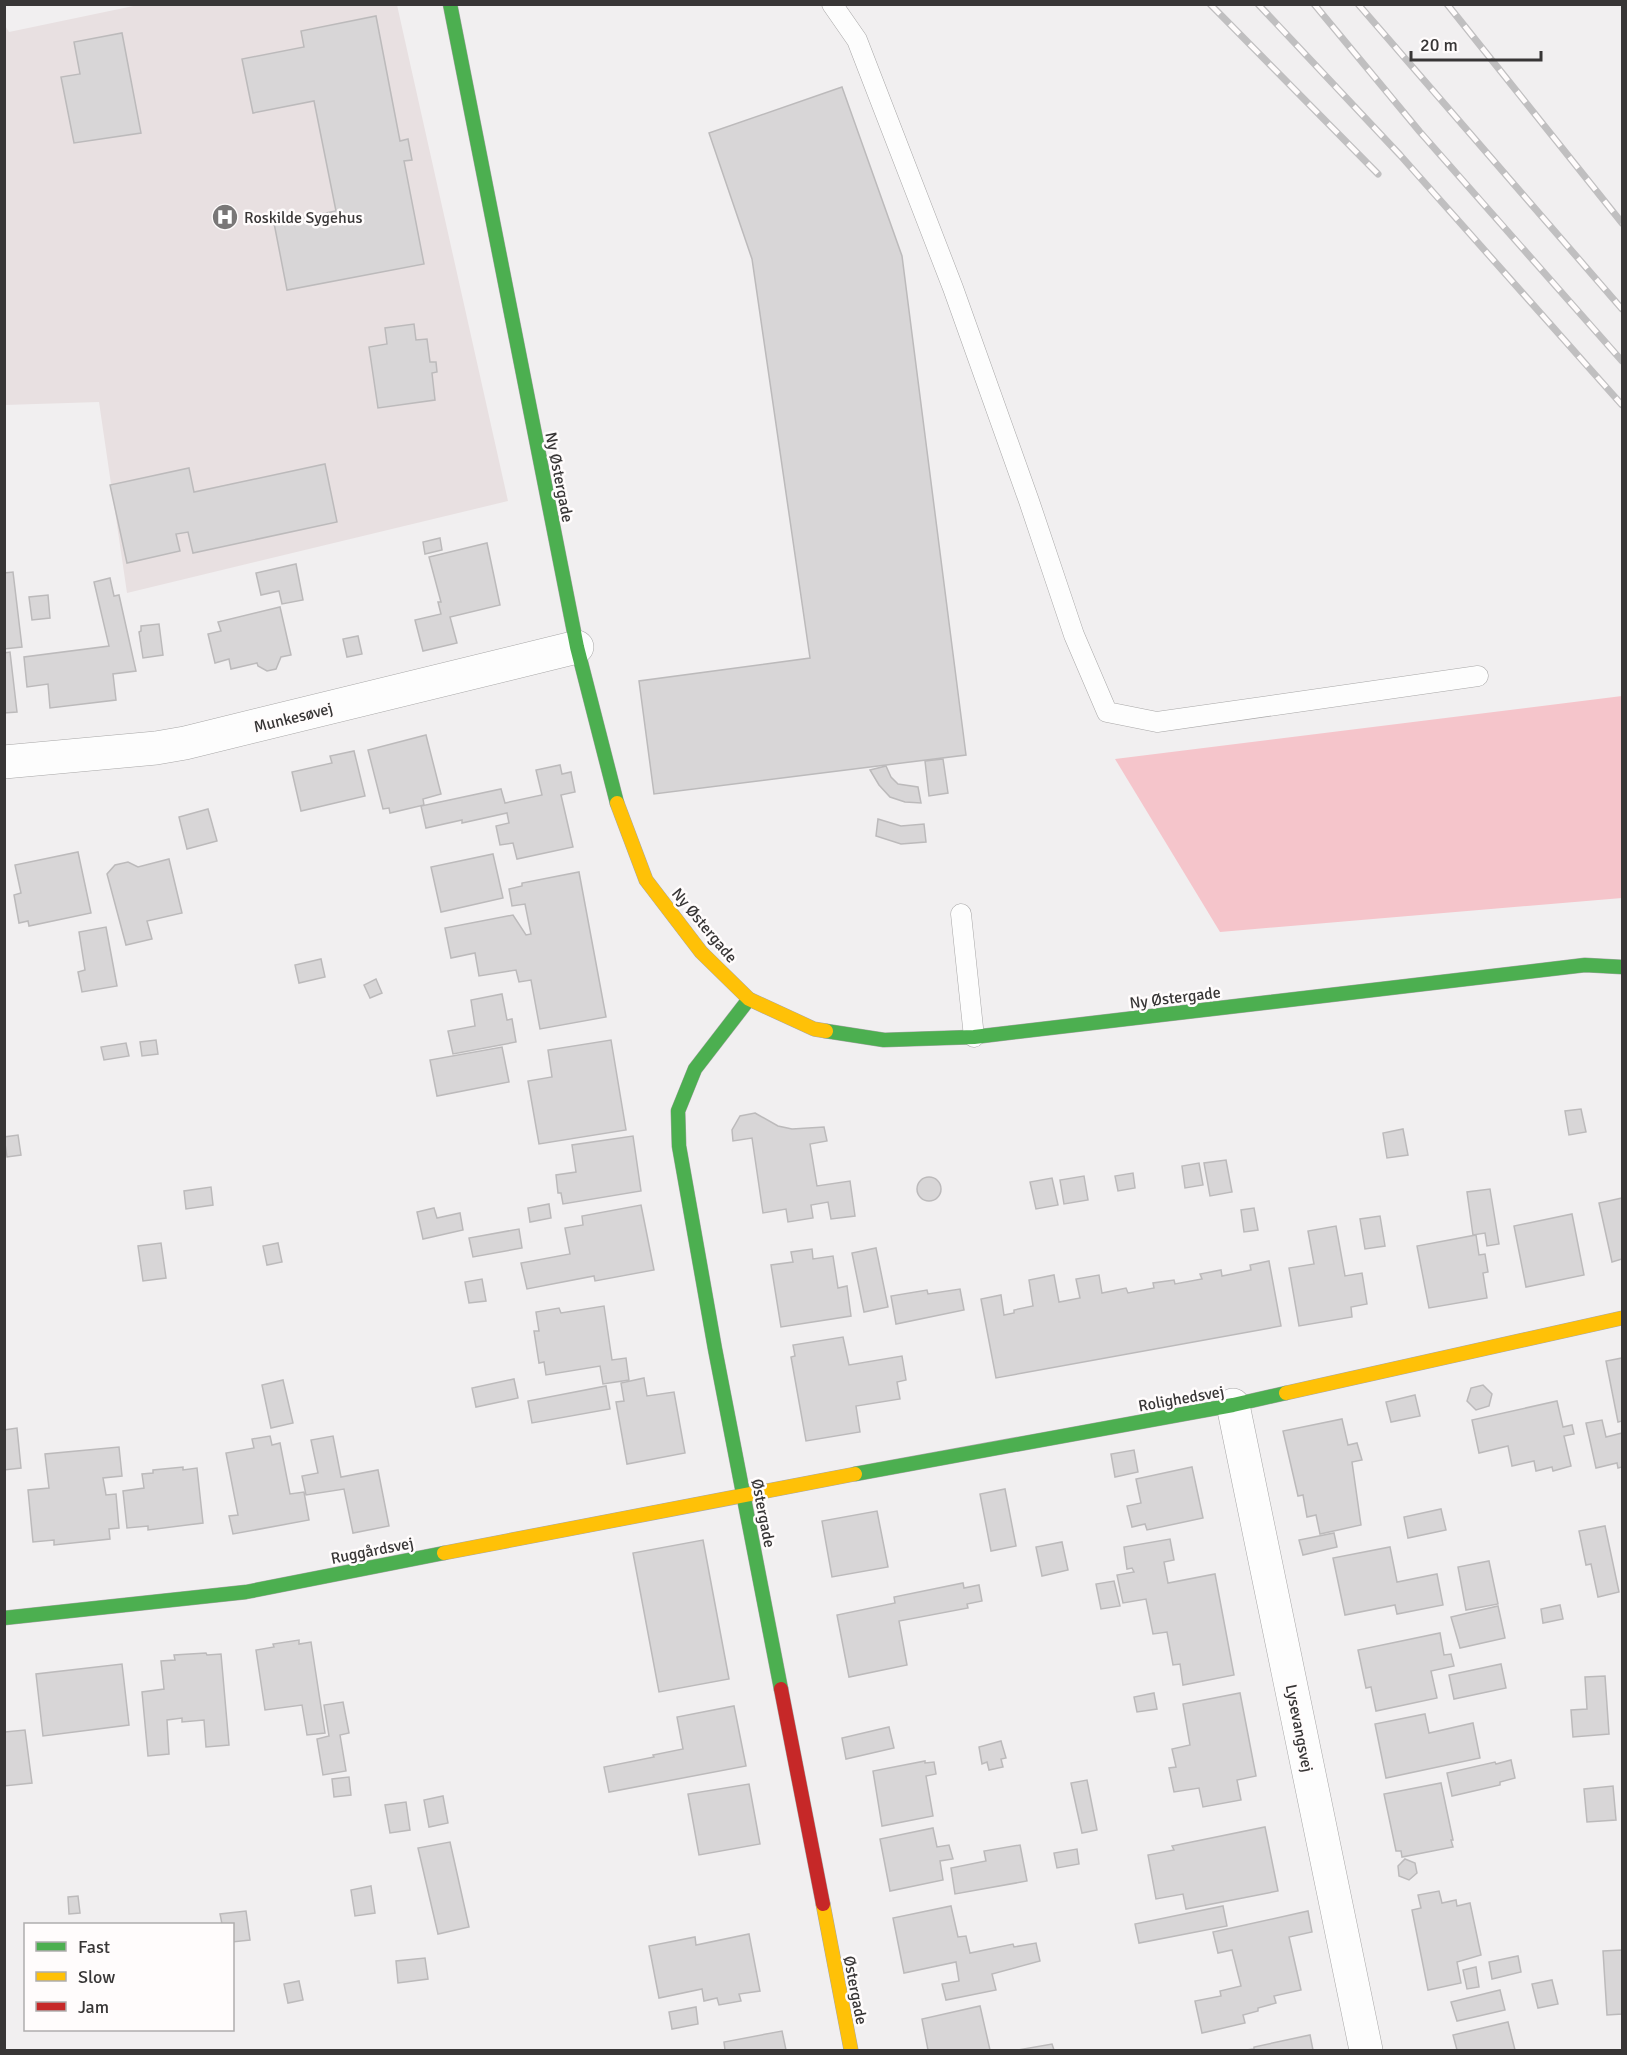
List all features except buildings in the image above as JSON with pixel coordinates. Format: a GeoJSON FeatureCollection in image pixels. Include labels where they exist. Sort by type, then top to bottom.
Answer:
{"type":"FeatureCollection","features":[{"type":"Feature","properties":{"kind":"street","name":"Ny Østergade"},"geometry":{"type":"LineString","coordinates":[[450,4],[577,647],[617,802],[646,880],[701,952],[749,999],[814,1029],[884,1040],[974,1037],[1585,965],[1623,967]]}},
{"type":"Feature","properties":{"kind":"street","name":"Munkesøvej"},"geometry":{"type":"LineString","coordinates":[[4,762],[156,748],[185,743],[577,647]]}},
{"type":"Feature","properties":{"kind":"street","name":"Østergade"},"geometry":{"type":"LineString","coordinates":[[749,999],[695,1069],[678,1111],[679,1146],[743,1495],[851,2050]]}},
{"type":"Feature","properties":{"kind":"street","name":"Rolighedsvej"},"geometry":{"type":"LineString","coordinates":[[743,1495],[1233,1405],[1623,1318]]}},
{"type":"Feature","properties":{"kind":"street","name":"Lysevangsvej"},"geometry":{"type":"LineString","coordinates":[[1233,1405],[1366,2050]]}},
{"type":"Feature","properties":{"kind":"street","name":"Ruggårdsvej"},"geometry":{"type":"LineString","coordinates":[[4,1618],[246,1592],[743,1495]]}},
{"type":"Feature","properties":{"kind":"lane"},"geometry":{"type":"LineString","coordinates":[[832,4],[857,40],[953,288],[1074,635],[1107,712],[1157,722],[1478,676]]}},
{"type":"Feature","properties":{"kind":"lane"},"geometry":{"type":"LineString","coordinates":[[961,914],[974,1037]]}},
{"type":"Feature","properties":{"kind":"shaded area","name":"Roskilde Sygehus"},"geometry":{"type":"Polygon","coordinates":[[[143,4],[397,5],[508,501],[127,593],[99,402],[5,405],[4,24],[9,32],[143,4]]]}},
{"type":"Feature","properties":{"kind":"shaded area"},"geometry":{"type":"Polygon","coordinates":[[[1622,696],[1622,898],[1220,932],[1115,759],[1622,696]]]}},
{"type":"Feature","properties":{"kind":"railway"},"geometry":{"type":"LineString","coordinates":[[1210,4],[1378,174]]}},
{"type":"Feature","properties":{"kind":"railway"},"geometry":{"type":"LineString","coordinates":[[1258,4],[1400,155],[1622,405]]}},
{"type":"Feature","properties":{"kind":"railway"},"geometry":{"type":"LineString","coordinates":[[1314,4],[1420,132],[1622,361]]}},
{"type":"Feature","properties":{"kind":"railway"},"geometry":{"type":"LineString","coordinates":[[1358,4],[1622,309]]}},
{"type":"Feature","properties":{"kind":"railway"},"geometry":{"type":"LineString","coordinates":[[1447,4],[1622,223]]}},
{"type":"Feature","properties":{"kind":"traffic: fast"},"geometry":{"type":"LineString","coordinates":[[450,4],[577,647],[617,803]]}},
{"type":"Feature","properties":{"kind":"traffic: fast"},"geometry":{"type":"LineString","coordinates":[[826,1031],[884,1040],[974,1037],[1585,965],[1622,967]]}},
{"type":"Feature","properties":{"kind":"traffic: fast"},"geometry":{"type":"LineString","coordinates":[[749,999],[695,1069],[678,1111],[679,1146],[715,1349],[781,1689]]}},
{"type":"Feature","properties":{"kind":"traffic: fast"},"geometry":{"type":"LineString","coordinates":[[855,1474],[1233,1405],[1286,1393]]}},
{"type":"Feature","properties":{"kind":"traffic: fast"},"geometry":{"type":"LineString","coordinates":[[4,1618],[246,1592],[444,1553]]}},
{"type":"Feature","properties":{"kind":"traffic: slow"},"geometry":{"type":"LineString","coordinates":[[617,803],[646,880],[701,952],[749,999],[814,1029],[826,1031]]}},
{"type":"Feature","properties":{"kind":"traffic: slow"},"geometry":{"type":"LineString","coordinates":[[1286,1393],[1622,1318]]}},
{"type":"Feature","properties":{"kind":"traffic: slow"},"geometry":{"type":"LineString","coordinates":[[444,1553],[855,1474]]}},
{"type":"Feature","properties":{"kind":"traffic: slow"},"geometry":{"type":"LineString","coordinates":[[823,1904],[851,2050]]}},
{"type":"Feature","properties":{"kind":"traffic: jam"},"geometry":{"type":"LineString","coordinates":[[781,1689],[823,1904]]}},
{"type":"Feature","properties":{"kind":"place","name":"Roskilde Sygehus"},"geometry":{"type":"Point","coordinates":[225,217]}}]}
